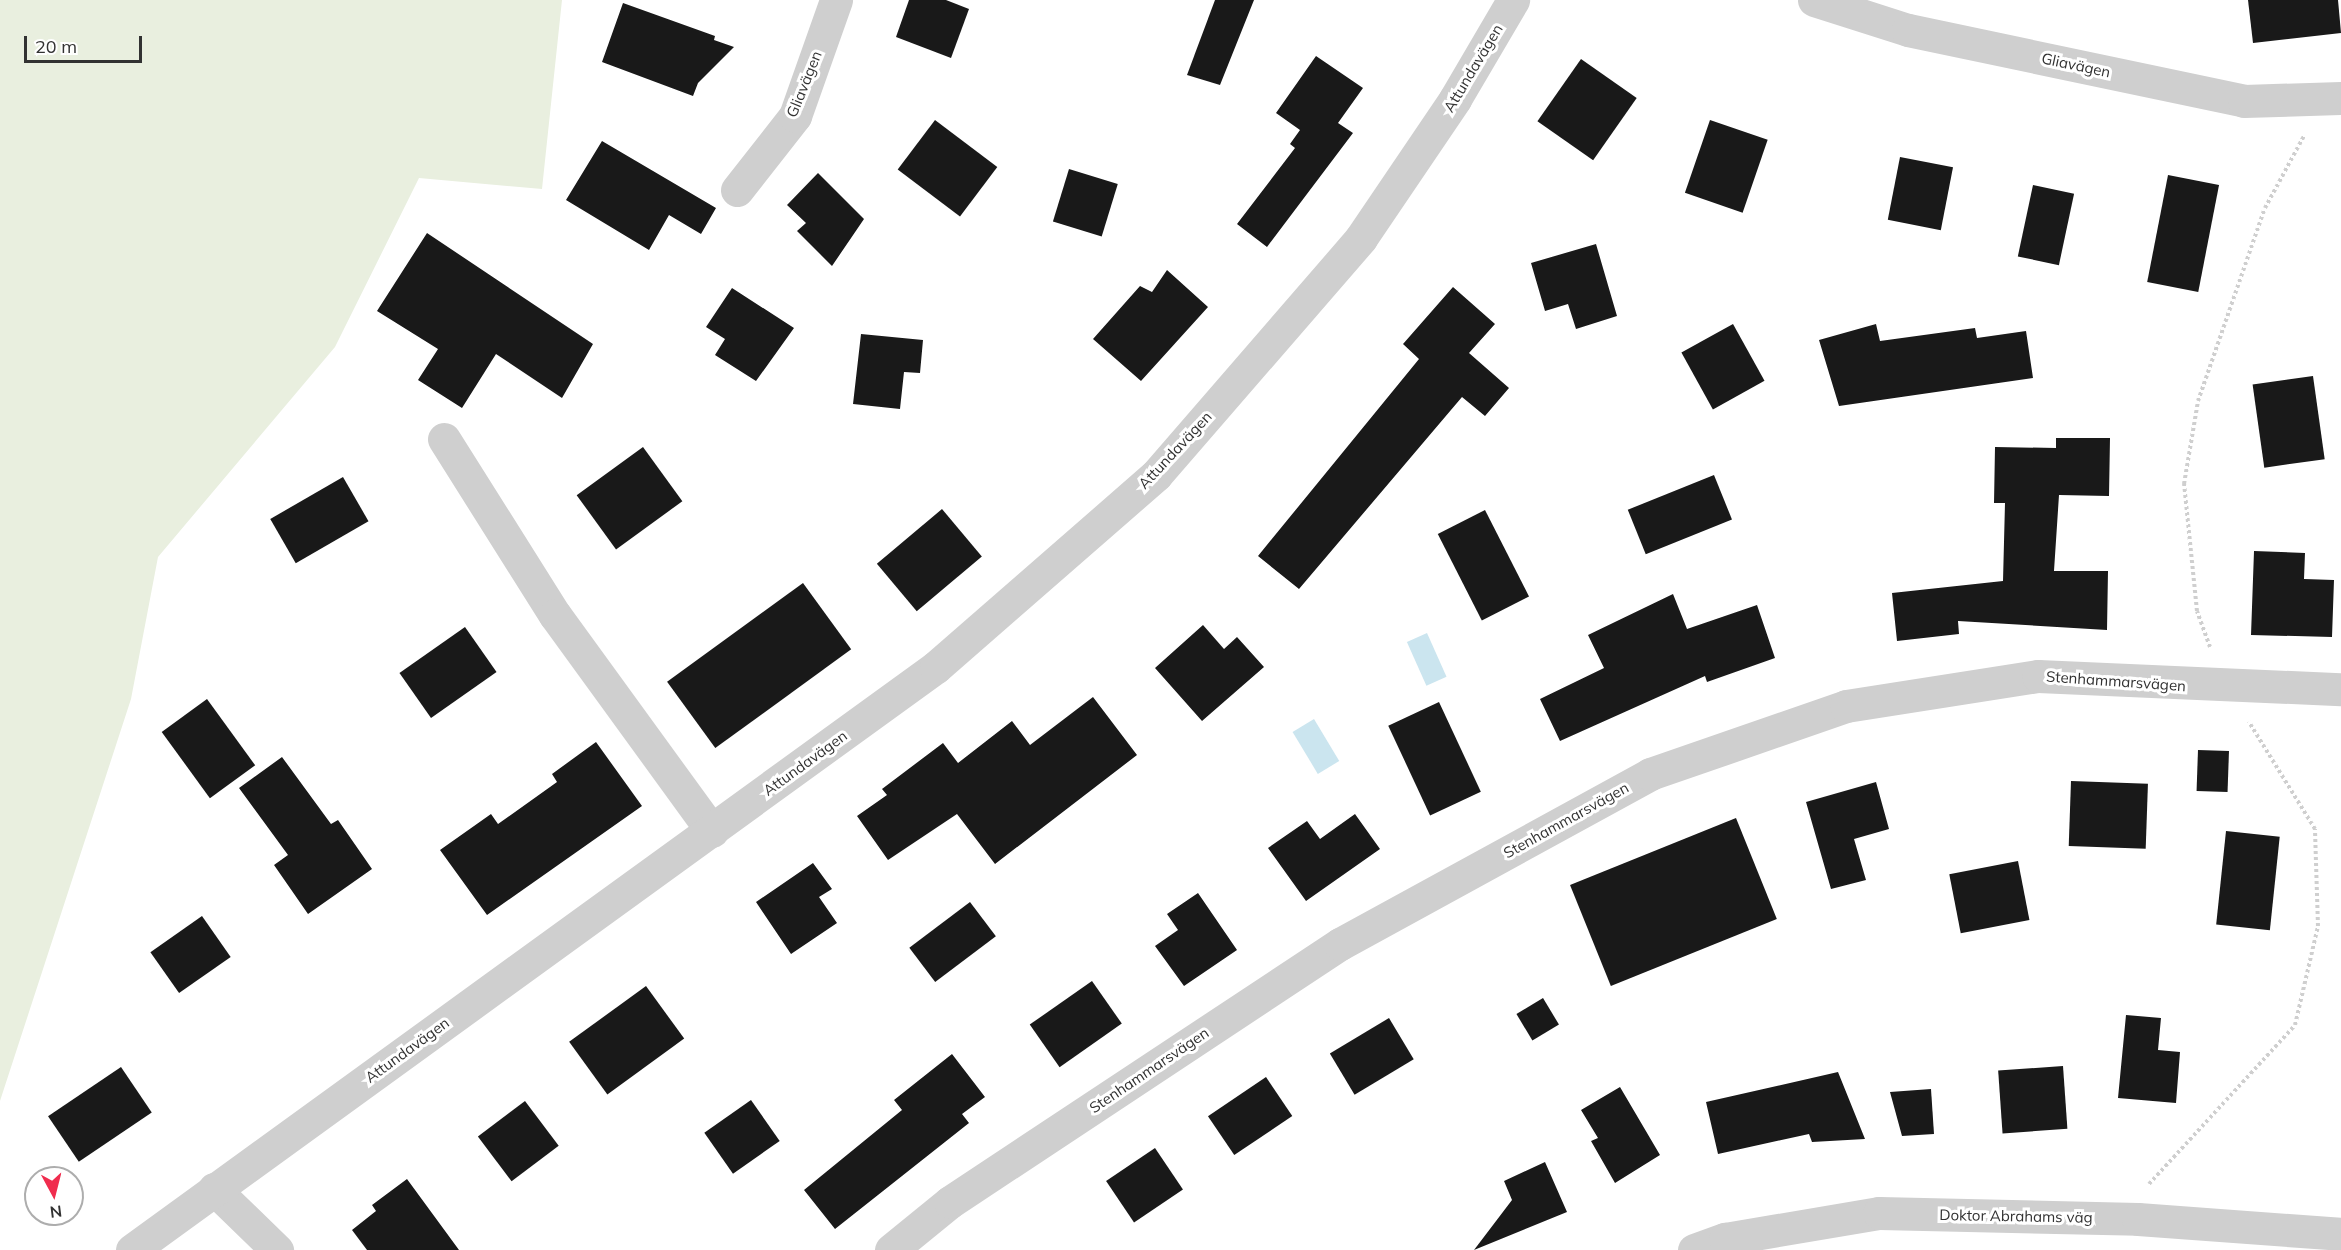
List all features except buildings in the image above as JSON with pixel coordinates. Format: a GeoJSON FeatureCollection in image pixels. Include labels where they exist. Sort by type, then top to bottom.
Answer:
{"type":"FeatureCollection","features":[{"type":"Feature","properties":{"kind":"street","name":"Gliavägen"},"geometry":{"type":"LineString","coordinates":[[737,190],[795,116],[836,0]]}},
{"type":"Feature","properties":{"kind":"street","name":"Attundavägen"},"geometry":{"type":"LineString","coordinates":[[132,1250],[936,667],[1156,475],[1361,238],[1455,99],[1513,0]]}},
{"type":"Feature","properties":{"kind":"street","name":"Gliavägen"},"geometry":{"type":"LineString","coordinates":[[1814,0],[1908,30],[2244,101],[2341,98]]}},
{"type":"Feature","properties":{"kind":"street"},"geometry":{"type":"LineString","coordinates":[[444,439],[555,615],[712,831]]}},
{"type":"Feature","properties":{"kind":"street","name":"Stenhammarsvägen"},"geometry":{"type":"LineString","coordinates":[[891,1250],[950,1202],[1340,944],[1650,774],[1846,706],[2038,676],[2341,689]]}},
{"type":"Feature","properties":{"kind":"street"},"geometry":{"type":"LineString","coordinates":[[214,1189],[277,1250]]}},
{"type":"Feature","properties":{"kind":"street","name":"Doktor Abrahams väg"},"geometry":{"type":"LineString","coordinates":[[1694,1250],[1879,1213],[2138,1219],[2341,1234]]}},
{"type":"Feature","properties":{"kind":"green space"},"geometry":{"type":"Polygon","coordinates":[[[0,0],[562,0],[542,189],[419,178],[335,347],[158,557],[131,699],[0,1101],[0,0]]]}},
{"type":"Feature","properties":{"kind":"water"},"geometry":{"type":"Polygon","coordinates":[[[1427,633],[1447,677],[1426,686],[1407,642],[1427,633]]]}},
{"type":"Feature","properties":{"kind":"water"},"geometry":{"type":"Polygon","coordinates":[[[1314,719],[1339,761],[1318,774],[1293,732],[1314,719]]]}}]}
